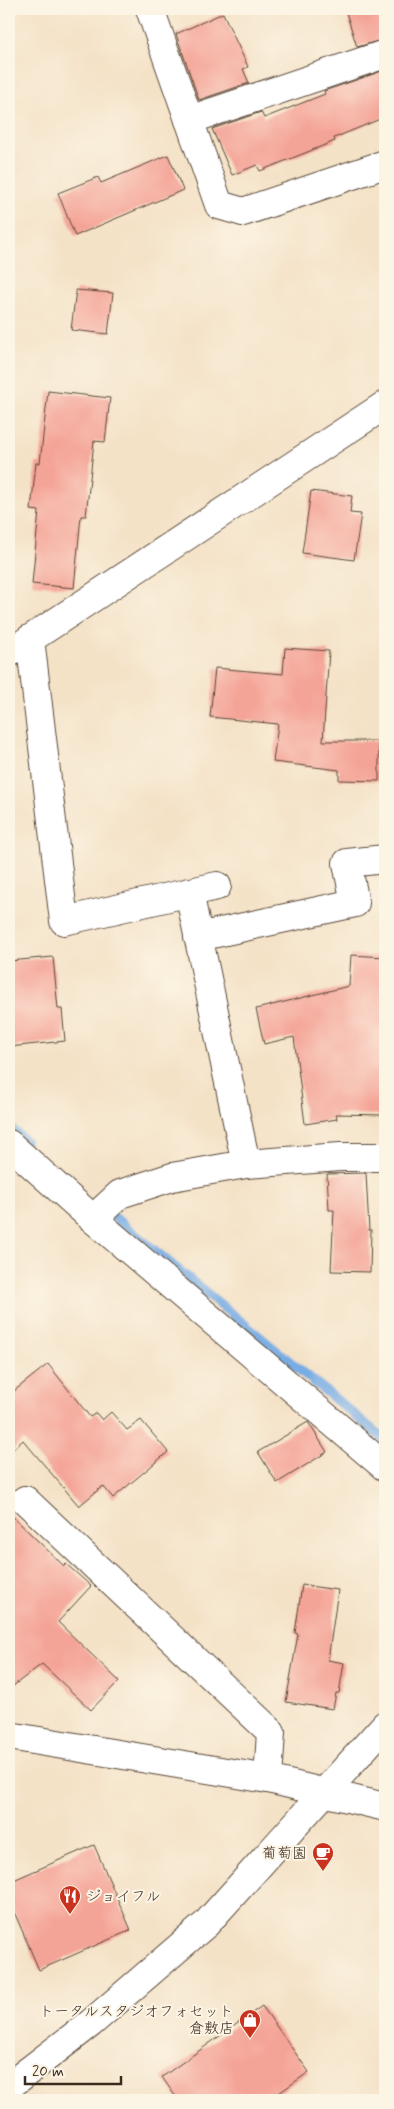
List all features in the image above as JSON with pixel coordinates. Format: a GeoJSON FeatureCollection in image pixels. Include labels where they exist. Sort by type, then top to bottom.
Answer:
{"type":"FeatureCollection","features":[{"type":"Feature","properties":{"kind":"street"},"geometry":{"type":"LineString","coordinates":[[150,9],[219,204],[243,212],[385,164]]}},
{"type":"Feature","properties":{"kind":"street"},"geometry":{"type":"LineString","coordinates":[[189,120],[385,54]]}},
{"type":"Feature","properties":{"kind":"street"},"geometry":{"type":"LineString","coordinates":[[217,886],[64,921],[19,646],[385,405]]}},
{"type":"Feature","properties":{"kind":"street"},"geometry":{"type":"LineString","coordinates":[[198,937],[356,902],[347,864],[385,859]]}},
{"type":"Feature","properties":{"kind":"street"},"geometry":{"type":"LineString","coordinates":[[189,892],[246,1164]]}},
{"type":"Feature","properties":{"kind":"street"},"geometry":{"type":"LineString","coordinates":[[9,1144],[93,1219],[385,1467]]}},
{"type":"Feature","properties":{"kind":"street"},"geometry":{"type":"LineString","coordinates":[[93,1219],[120,1194],[172,1177],[246,1164],[340,1157],[385,1157]]}},
{"type":"Feature","properties":{"kind":"street"},"geometry":{"type":"LineString","coordinates":[[25,1500],[271,1732],[268,1780]]}},
{"type":"Feature","properties":{"kind":"street"},"geometry":{"type":"LineString","coordinates":[[9,2086],[92,2023],[206,1924],[385,1726]]}},
{"type":"Feature","properties":{"kind":"street"},"geometry":{"type":"LineString","coordinates":[[9,1736],[268,1780],[385,1807]]}},
{"type":"Feature","properties":{"kind":"building"},"geometry":{"type":"Polygon","coordinates":[[[345,9],[385,9],[385,39],[357,47],[345,9]]]}},
{"type":"Feature","properties":{"kind":"building"},"geometry":{"type":"Polygon","coordinates":[[[223,13],[248,67],[243,69],[249,83],[199,100],[176,34],[223,13]]]}},
{"type":"Feature","properties":{"kind":"building"},"geometry":{"type":"Polygon","coordinates":[[[385,70],[385,117],[334,138],[335,141],[260,171],[257,165],[232,175],[212,129],[261,112],[264,118],[325,94],[324,91],[385,70]]]}},
{"type":"Feature","properties":{"kind":"building"},"geometry":{"type":"Polygon","coordinates":[[[168,155],[183,190],[75,236],[58,193],[98,177],[101,183],[168,155]]]}},
{"type":"Feature","properties":{"kind":"building"},"geometry":{"type":"Polygon","coordinates":[[[76,290],[113,293],[108,334],[71,330],[76,290]]]}},
{"type":"Feature","properties":{"kind":"building"},"geometry":{"type":"Polygon","coordinates":[[[48,391],[110,398],[105,442],[94,441],[86,516],[81,516],[74,588],[32,584],[39,511],[31,510],[36,463],[40,463],[48,391]]]}},
{"type":"Feature","properties":{"kind":"building"},"geometry":{"type":"Polygon","coordinates":[[[311,491],[352,496],[350,513],[361,514],[354,560],[302,553],[311,491]]]}},
{"type":"Feature","properties":{"kind":"building"},"geometry":{"type":"Polygon","coordinates":[[[285,648],[329,651],[323,741],[379,741],[379,781],[339,780],[339,770],[273,762],[278,724],[210,717],[215,668],[283,674],[285,648]]]}},
{"type":"Feature","properties":{"kind":"building"},"geometry":{"type":"Polygon","coordinates":[[[351,955],[385,957],[385,1115],[336,1114],[337,1119],[305,1124],[294,1037],[264,1044],[256,1009],[349,986],[351,955]]]}},
{"type":"Feature","properties":{"kind":"building"},"geometry":{"type":"Polygon","coordinates":[[[53,957],[58,1009],[62,1009],[65,1041],[9,1047],[9,961],[53,957]]]}},
{"type":"Feature","properties":{"kind":"building"},"geometry":{"type":"Polygon","coordinates":[[[366,1173],[369,1230],[371,1230],[370,1272],[331,1271],[334,1210],[329,1210],[327,1174],[366,1173]]]}},
{"type":"Feature","properties":{"kind":"building"},"geometry":{"type":"Polygon","coordinates":[[[48,1364],[90,1417],[96,1413],[102,1420],[111,1412],[127,1430],[141,1420],[168,1452],[113,1498],[103,1486],[79,1506],[23,1440],[9,1453],[9,1395],[48,1364]]]}},
{"type":"Feature","properties":{"kind":"building"},"geometry":{"type":"Polygon","coordinates":[[[308,1422],[327,1452],[277,1483],[258,1452],[308,1422]]]}},
{"type":"Feature","properties":{"kind":"building"},"geometry":{"type":"Polygon","coordinates":[[[9,1513],[64,1566],[66,1564],[91,1586],[58,1622],[119,1681],[91,1710],[42,1664],[9,1689],[9,1513]]]}},
{"type":"Feature","properties":{"kind":"building"},"geometry":{"type":"Polygon","coordinates":[[[302,1585],[338,1590],[328,1660],[344,1663],[339,1693],[336,1693],[333,1709],[286,1702],[298,1634],[295,1633],[302,1585]]]}},
{"type":"Feature","properties":{"kind":"building","name":"ジョイフル"},"geometry":{"type":"Polygon","coordinates":[[[94,1845],[131,1930],[39,1970],[9,1900],[9,1882],[94,1845]]]}},
{"type":"Feature","properties":{"kind":"building","name":"トータルスタジオフォセット 倉敷店"},"geometry":{"type":"Polygon","coordinates":[[[262,2006],[309,2072],[269,2100],[178,2100],[162,2077],[262,2006]]]}},
{"type":"Feature","properties":{"kind":"waterway"},"geometry":{"type":"LineString","coordinates":[[9,1127],[25,1141]]}},
{"type":"Feature","properties":{"kind":"waterway"},"geometry":{"type":"LineString","coordinates":[[115,1218],[385,1440]]}},
{"type":"Feature","properties":{"kind":"place","name":"葡萄園"},"geometry":{"type":"Point","coordinates":[323,1872]}},
{"type":"Feature","properties":{"kind":"place","name":"ジョイフル"},"geometry":{"type":"Point","coordinates":[70,1915]}},
{"type":"Feature","properties":{"kind":"place","name":"トータルスタジオフォセット 倉敷店"},"geometry":{"type":"Point","coordinates":[250,2039]}}]}
